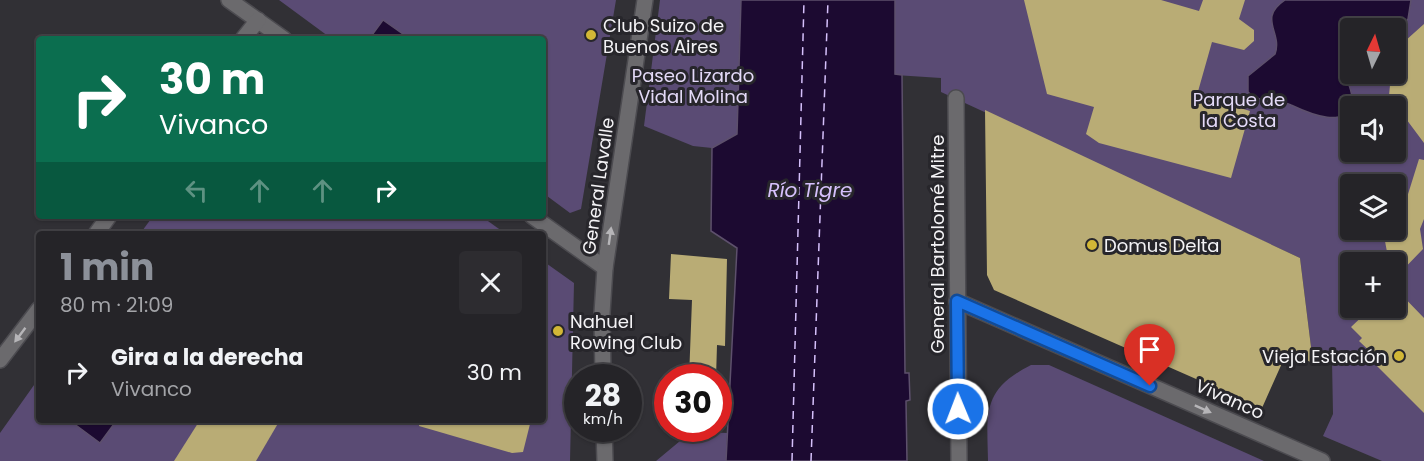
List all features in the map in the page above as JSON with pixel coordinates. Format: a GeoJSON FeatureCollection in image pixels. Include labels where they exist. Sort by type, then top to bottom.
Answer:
{"type":"FeatureCollection","features":[{"type":"Feature","properties":{"kind":"street"},"geometry":{"type":"LineString","coordinates":[[229,0],[280,36]]}},
{"type":"Feature","properties":{"kind":"street","name":"General Lavalle"},"geometry":{"type":"LineString","coordinates":[[603,364],[602,313],[605,268],[645,0]]}},
{"type":"Feature","properties":{"kind":"street"},"geometry":{"type":"LineString","coordinates":[[245,36],[258,20]]}},
{"type":"Feature","properties":{"kind":"street","name":"General Bartolomé Mitre"},"geometry":{"type":"LineString","coordinates":[[956,98],[959,461]]}},
{"type":"Feature","properties":{"kind":"street"},"geometry":{"type":"LineString","coordinates":[[536,219],[605,268]]}},
{"type":"Feature","properties":{"kind":"street","name":"Vivanco"},"geometry":{"type":"LineString","coordinates":[[957,301],[1322,461]]}},
{"type":"Feature","properties":{"kind":"street"},"geometry":{"type":"LineString","coordinates":[[0,360],[36,313]]}},
{"type":"Feature","properties":{"kind":"street"},"geometry":{"type":"LineString","coordinates":[[604,442],[605,461]]}},
{"type":"Feature","properties":{"kind":"green space"},"geometry":{"type":"Polygon","coordinates":[[[279,0],[616,0],[581,209],[570,213],[546,195],[546,36],[328,36],[279,0]]]}},
{"type":"Feature","properties":{"kind":"green space","name":"Paseo Lizardo Vidal Molina"},"geometry":{"type":"Polygon","coordinates":[[[660,0],[741,0],[737,134],[712,148],[693,146],[644,126],[660,0]]]}},
{"type":"Feature","properties":{"kind":"green space","name":"Parque de la Costa"},"geometry":{"type":"Polygon","coordinates":[[[895,0],[1424,0],[1424,461],[1382,461],[1323,436],[1333,414],[1332,361],[1313,363],[1300,258],[941,92],[941,78],[895,75],[895,0]]]}},
{"type":"Feature","properties":{"kind":"green space"},"geometry":{"type":"Polygon","coordinates":[[[151,219],[485,219],[502,231],[142,231],[151,219]]]}},
{"type":"Feature","properties":{"kind":"green space","name":"Nahuel Rowing Club"},"geometry":{"type":"Polygon","coordinates":[[[546,263],[574,283],[572,364],[564,364],[564,442],[570,442],[570,461],[0,461],[0,433],[36,382],[36,423],[546,423],[546,263]]]}},
{"type":"Feature","properties":{"kind":"green space"},"geometry":{"type":"Polygon","coordinates":[[[1031,365],[1049,365],[1264,461],[988,461],[987,429],[991,404],[1003,384],[1031,365]]]}},
{"type":"Feature","properties":{"kind":"green space"},"geometry":{"type":"Polygon","coordinates":[[[679,442],[727,442],[726,461],[656,461],[679,442]]]}},
{"type":"Feature","properties":{"kind":"water","name":"Río Tigre"},"geometry":{"type":"Polygon","coordinates":[[[741,0],[895,0],[895,74],[902,75],[905,373],[909,373],[910,400],[906,401],[907,461],[726,461],[727,442],[732,442],[731,364],[737,248],[711,231],[712,148],[737,134],[741,0]]]}},
{"type":"Feature","properties":{"kind":"water"},"geometry":{"type":"Polygon","coordinates":[[[1285,0],[1411,0],[1406,21],[1406,18],[1340,18],[1340,84],[1349,84],[1352,96],[1340,96],[1340,116],[1336,117],[1317,115],[1286,103],[1263,100],[1248,92],[1248,76],[1275,54],[1277,46],[1272,20],[1277,7],[1285,0]]]}},
{"type":"Feature","properties":{"kind":"water"},"geometry":{"type":"Polygon","coordinates":[[[383,20],[406,36],[371,36],[383,20]]]}},
{"type":"Feature","properties":{"kind":"water"},"geometry":{"type":"Polygon","coordinates":[[[73,423],[115,423],[100,443],[73,423]]]}},
{"type":"Feature","properties":{"kind":"building"},"geometry":{"type":"Polygon","coordinates":[[[1024,0],[1161,0],[1199,11],[1203,0],[1245,0],[1239,19],[1254,30],[1254,41],[1244,50],[1212,42],[1197,95],[1250,111],[1231,178],[1099,143],[1086,134],[1094,107],[1047,94],[1024,0]]]}},
{"type":"Feature","properties":{"kind":"building"},"geometry":{"type":"Polygon","coordinates":[[[1424,24],[1424,143],[1406,119],[1406,96],[1389,96],[1390,84],[1406,84],[1406,40],[1424,24]]]}},
{"type":"Feature","properties":{"kind":"building"},"geometry":{"type":"Polygon","coordinates":[[[985,110],[1300,258],[1313,363],[1287,352],[1262,408],[994,290],[987,275],[985,110]]]}},
{"type":"Feature","properties":{"kind":"building"},"geometry":{"type":"Polygon","coordinates":[[[1419,159],[1424,160],[1424,219],[1420,229],[1423,249],[1406,267],[1406,252],[1387,252],[1385,240],[1406,240],[1406,201],[1419,159]]]}},
{"type":"Feature","properties":{"kind":"building"},"geometry":{"type":"Polygon","coordinates":[[[671,254],[727,259],[725,346],[717,345],[716,364],[690,364],[692,300],[669,299],[671,254]]]}},
{"type":"Feature","properties":{"kind":"building","name":"Vieja Estación"},"geometry":{"type":"Polygon","coordinates":[[[1406,299],[1424,318],[1424,413],[1373,362],[1377,358],[1359,341],[1362,338],[1351,327],[1360,318],[1406,318],[1406,299]]]}},
{"type":"Feature","properties":{"kind":"building"},"geometry":{"type":"Polygon","coordinates":[[[198,423],[278,423],[256,461],[174,461],[198,423]]]}},
{"type":"Feature","properties":{"kind":"building"},"geometry":{"type":"Polygon","coordinates":[[[420,423],[530,423],[523,452],[512,453],[419,426],[420,423]]]}},
{"type":"Feature","properties":{"kind":"ferry route"},"geometry":{"type":"LineString","coordinates":[[792,461],[804,0]]}},
{"type":"Feature","properties":{"kind":"ferry route"},"geometry":{"type":"LineString","coordinates":[[811,461],[828,0]]}},
{"type":"Feature","properties":{"kind":"place","name":"Club Suizo de Buenos Aires"},"geometry":{"type":"Point","coordinates":[591,35]}},
{"type":"Feature","properties":{"kind":"place","name":"Domus Delta"},"geometry":{"type":"Point","coordinates":[1092,245]}},
{"type":"Feature","properties":{"kind":"place","name":"Nahuel Rowing Club"},"geometry":{"type":"Point","coordinates":[558,331]}},
{"type":"Feature","properties":{"kind":"place","name":"Vieja Estación"},"geometry":{"type":"Point","coordinates":[1399,356]}},
{"type":"Feature","properties":{"kind":"route"},"geometry":{"type":"LineString","coordinates":[[958,409],[957,301],[1150,386]]}}]}
